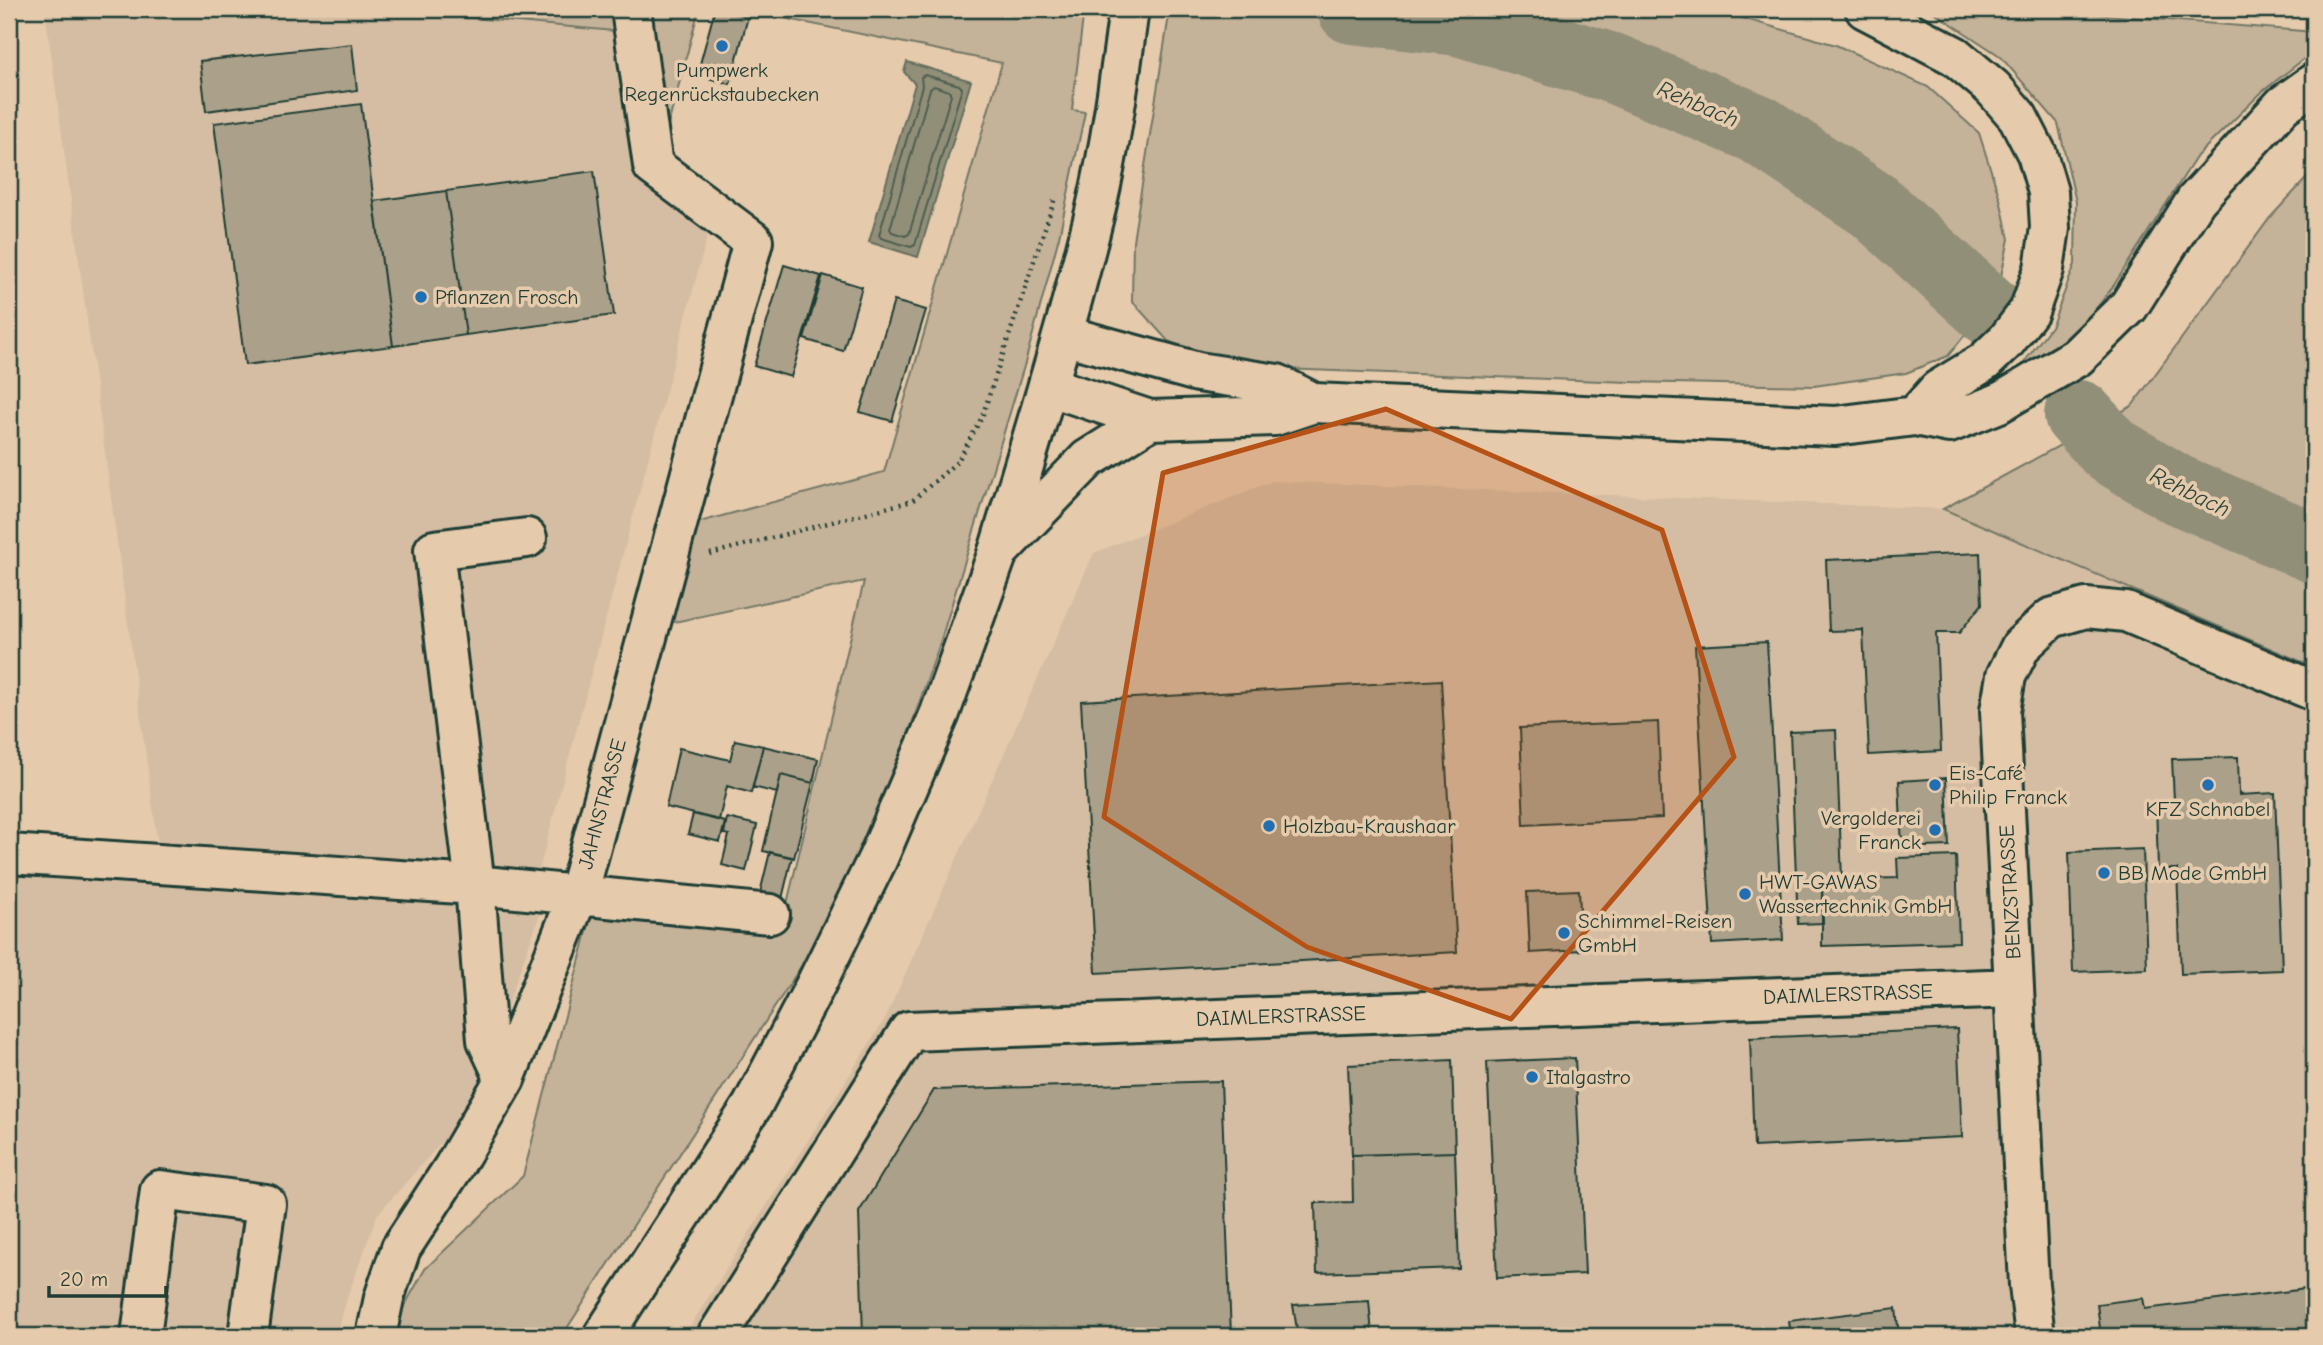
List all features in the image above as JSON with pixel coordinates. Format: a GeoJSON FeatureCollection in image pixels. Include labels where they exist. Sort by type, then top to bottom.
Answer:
{"type":"FeatureCollection","features":[{"type":"Feature","properties":{"kind":"main road","name":"JAHNSTRASSE"},"geometry":{"type":"LineString","coordinates":[[376,1336],[384,1298],[401,1248],[453,1168],[505,1079],[578,895],[753,241],[653,166],[631,9]]}},
{"type":"Feature","properties":{"kind":"main road"},"geometry":{"type":"LineString","coordinates":[[603,1336],[752,1106],[878,858],[940,713],[998,552],[1063,335],[1096,206],[1129,9]]}},
{"type":"Feature","properties":{"kind":"main road"},"geometry":{"type":"LineString","coordinates":[[1865,9],[1955,56],[1993,88],[2018,117],[2037,154],[2048,192],[2050,228],[2044,269],[2029,311],[2007,340],[1984,362],[1938,390],[1915,415]]}},
{"type":"Feature","properties":{"kind":"main road"},"geometry":{"type":"LineString","coordinates":[[1048,386],[1150,420],[1275,416],[1314,403],[1835,426],[1915,415],[1949,423],[1999,403],[2077,357],[2129,306],[2196,200],[2283,106],[2314,83]]}},
{"type":"Feature","properties":{"kind":"main road"},"geometry":{"type":"LineString","coordinates":[[1063,335],[1198,372],[1277,384],[1314,403]]}},
{"type":"Feature","properties":{"kind":"main road"},"geometry":{"type":"LineString","coordinates":[[998,552],[1088,459],[1150,420]]}},
{"type":"Feature","properties":{"kind":"main road"},"geometry":{"type":"LineString","coordinates":[[505,1079],[487,1040],[475,885],[434,550],[527,538]]}},
{"type":"Feature","properties":{"kind":"main road","name":"BENZSTRASSE"},"geometry":{"type":"LineString","coordinates":[[2035,1336],[2029,1285],[2000,710],[2006,676],[2021,646],[2051,618],[2086,608],[2126,612],[2314,691]]}},
{"type":"Feature","properties":{"kind":"main road"},"geometry":{"type":"LineString","coordinates":[[9,853],[475,885],[770,914]]}},
{"type":"Feature","properties":{"kind":"main road","name":"DAIMLERSTRASSE"},"geometry":{"type":"LineString","coordinates":[[716,1336],[909,1031],[2014,988]]}},
{"type":"Feature","properties":{"kind":"main road"},"geometry":{"type":"LineString","coordinates":[[149,1335],[160,1190],[266,1204],[248,1336]]}},
{"type":"Feature","properties":{"kind":"path"},"geometry":{"type":"LineString","coordinates":[[665,565],[912,501],[958,461],[982,417],[1059,186]]}},
{"type":"Feature","properties":{"kind":"highlighted area"},"geometry":{"type":"Polygon","coordinates":[[[1386,409],[1662,530],[1734,757],[1511,1019],[1307,947],[1104,817],[1163,473],[1386,409]]]}},
{"type":"Feature","properties":{"kind":"shaded area","name":"Pflanzen Frosch"},"geometry":{"type":"Polygon","coordinates":[[[45,9],[373,9],[614,31],[636,178],[708,233],[538,874],[158,845],[45,9]]]}},
{"type":"Feature","properties":{"kind":"shaded area"},"geometry":{"type":"Polygon","coordinates":[[[373,9],[630,9],[614,31],[373,9]]]}},
{"type":"Feature","properties":{"kind":"shaded area"},"geometry":{"type":"Polygon","coordinates":[[[646,9],[699,9],[663,144],[646,9]]]}},
{"type":"Feature","properties":{"kind":"shaded area"},"geometry":{"type":"Polygon","coordinates":[[[739,9],[1084,9],[1072,110],[1085,112],[1059,237],[1025,363],[940,643],[886,798],[833,917],[562,1336],[397,1336],[396,1321],[425,1269],[523,1176],[593,909],[781,929],[864,581],[670,623],[696,523],[884,472],[1002,63],[739,9]]]}},
{"type":"Feature","properties":{"kind":"shaded area"},"geometry":{"type":"Polygon","coordinates":[[[1170,9],[1711,9],[1836,45],[1928,87],[1979,133],[2000,199],[2009,239],[1997,295],[1948,356],[1906,373],[1814,386],[1230,367],[1168,341],[1132,301],[1133,241],[1170,9]]]}},
{"type":"Feature","properties":{"kind":"shaded area"},"geometry":{"type":"Polygon","coordinates":[[[1929,9],[2032,9],[2314,32],[2314,51],[2263,91],[2197,156],[2112,288],[2077,333],[2017,372],[2052,325],[2075,264],[2076,202],[2058,123],[2000,56],[1929,9]]]}},
{"type":"Feature","properties":{"kind":"shaded area"},"geometry":{"type":"Polygon","coordinates":[[[2314,170],[2314,667],[1943,509],[2132,406],[2269,219],[2314,170]]]}},
{"type":"Feature","properties":{"kind":"shaded area"},"geometry":{"type":"Polygon","coordinates":[[[1272,481],[1943,509],[2314,667],[2314,1336],[684,1336],[885,1019],[1094,553],[1272,481]]]}},
{"type":"Feature","properties":{"kind":"shaded area"},"geometry":{"type":"Polygon","coordinates":[[[9,868],[544,903],[470,1110],[377,1215],[346,1301],[337,1336],[9,1336],[9,868]]]}},
{"type":"Feature","properties":{"kind":"water"},"geometry":{"type":"Polygon","coordinates":[[[907,62],[971,81],[918,257],[869,242],[915,84],[904,72],[907,62]]]}},
{"type":"Feature","properties":{"kind":"building","name":"Pumpwerk Regenrückstaubecken"},"geometry":{"type":"Polygon","coordinates":[[[715,9],[748,17],[730,84],[697,75],[715,9]]]}},
{"type":"Feature","properties":{"kind":"building"},"geometry":{"type":"Polygon","coordinates":[[[352,44],[357,90],[206,111],[200,61],[352,44]]]}},
{"type":"Feature","properties":{"kind":"building"},"geometry":{"type":"Polygon","coordinates":[[[361,104],[393,346],[245,365],[214,123],[361,104]]]}},
{"type":"Feature","properties":{"kind":"building"},"geometry":{"type":"Polygon","coordinates":[[[594,171],[614,315],[466,335],[446,191],[594,171]]]}},
{"type":"Feature","properties":{"kind":"building"},"geometry":{"type":"Polygon","coordinates":[[[446,191],[466,335],[393,346],[374,201],[446,191]]]}},
{"type":"Feature","properties":{"kind":"building"},"geometry":{"type":"Polygon","coordinates":[[[784,265],[821,276],[791,377],[754,366],[784,265]]]}},
{"type":"Feature","properties":{"kind":"building"},"geometry":{"type":"Polygon","coordinates":[[[823,275],[862,287],[843,351],[804,339],[823,275]]]}},
{"type":"Feature","properties":{"kind":"building"},"geometry":{"type":"Polygon","coordinates":[[[894,301],[926,310],[892,421],[860,412],[894,301]]]}},
{"type":"Feature","properties":{"kind":"building"},"geometry":{"type":"Polygon","coordinates":[[[1980,553],[1982,604],[1959,633],[1936,633],[1941,751],[1869,755],[1863,630],[1829,631],[1826,560],[1980,553]]]}},
{"type":"Feature","properties":{"kind":"building"},"geometry":{"type":"Polygon","coordinates":[[[1767,642],[1783,940],[1712,944],[1695,646],[1767,642]]]}},
{"type":"Feature","properties":{"kind":"building","name":"Holzbau-Kraushaar"},"geometry":{"type":"Polygon","coordinates":[[[1441,680],[1457,952],[1096,973],[1081,701],[1441,680]]]}},
{"type":"Feature","properties":{"kind":"building"},"geometry":{"type":"Polygon","coordinates":[[[1658,722],[1662,818],[1524,825],[1520,728],[1658,722]]]}},
{"type":"Feature","properties":{"kind":"building"},"geometry":{"type":"Polygon","coordinates":[[[1836,730],[1842,879],[1822,880],[1823,923],[1798,924],[1790,732],[1836,730]]]}},
{"type":"Feature","properties":{"kind":"building"},"geometry":{"type":"Polygon","coordinates":[[[735,740],[763,746],[751,793],[727,786],[719,820],[666,807],[679,748],[730,760],[735,740]]]}},
{"type":"Feature","properties":{"kind":"building"},"geometry":{"type":"Polygon","coordinates":[[[763,746],[818,759],[813,783],[781,775],[777,793],[753,787],[763,746]]]}},
{"type":"Feature","properties":{"kind":"building"},"geometry":{"type":"Polygon","coordinates":[[[2238,757],[2239,795],[2275,793],[2282,970],[2181,974],[2177,869],[2158,869],[2156,801],[2174,800],[2172,759],[2238,757]]]}},
{"type":"Feature","properties":{"kind":"building"},"geometry":{"type":"Polygon","coordinates":[[[781,775],[813,783],[794,858],[763,851],[781,775]]]}},
{"type":"Feature","properties":{"kind":"building"},"geometry":{"type":"Polygon","coordinates":[[[1946,778],[1949,846],[1902,848],[1899,781],[1946,778]]]}},
{"type":"Feature","properties":{"kind":"building"},"geometry":{"type":"Polygon","coordinates":[[[693,814],[725,822],[720,842],[688,834],[693,814]]]}},
{"type":"Feature","properties":{"kind":"building"},"geometry":{"type":"Polygon","coordinates":[[[727,818],[757,825],[746,871],[722,865],[729,835],[724,834],[727,818]]]}},
{"type":"Feature","properties":{"kind":"building"},"geometry":{"type":"Polygon","coordinates":[[[2143,849],[2147,969],[2073,972],[2069,852],[2143,849]]]}},
{"type":"Feature","properties":{"kind":"building"},"geometry":{"type":"Polygon","coordinates":[[[770,852],[792,857],[782,899],[760,893],[770,852]]]}},
{"type":"Feature","properties":{"kind":"building"},"geometry":{"type":"Polygon","coordinates":[[[1956,856],[1959,942],[1822,946],[1822,880],[1898,878],[1897,858],[1956,856]]]}},
{"type":"Feature","properties":{"kind":"building"},"geometry":{"type":"Polygon","coordinates":[[[1579,890],[1582,950],[1530,953],[1527,892],[1579,890]]]}},
{"type":"Feature","properties":{"kind":"building"},"geometry":{"type":"Polygon","coordinates":[[[1957,1029],[1962,1137],[1754,1147],[1750,1038],[1957,1029]]]}},
{"type":"Feature","properties":{"kind":"building"},"geometry":{"type":"Polygon","coordinates":[[[1575,1058],[1585,1274],[1497,1278],[1487,1062],[1575,1058]]]}},
{"type":"Feature","properties":{"kind":"building"},"geometry":{"type":"Polygon","coordinates":[[[1452,1060],[1455,1152],[1352,1155],[1348,1065],[1452,1060]]]}},
{"type":"Feature","properties":{"kind":"building"},"geometry":{"type":"Polygon","coordinates":[[[1221,1081],[1231,1336],[863,1336],[859,1212],[934,1090],[1221,1081]]]}},
{"type":"Feature","properties":{"kind":"building"},"geometry":{"type":"Polygon","coordinates":[[[1455,1152],[1459,1268],[1317,1273],[1315,1203],[1353,1202],[1352,1155],[1455,1152]]]}},
{"type":"Feature","properties":{"kind":"building"},"geometry":{"type":"Polygon","coordinates":[[[2314,1288],[2314,1336],[2101,1336],[2097,1304],[2143,1298],[2145,1309],[2314,1288]]]}},
{"type":"Feature","properties":{"kind":"building"},"geometry":{"type":"Polygon","coordinates":[[[1369,1301],[1372,1334],[1298,1336],[1293,1305],[1369,1301]]]}},
{"type":"Feature","properties":{"kind":"building"},"geometry":{"type":"Polygon","coordinates":[[[1896,1308],[1899,1336],[1791,1336],[1789,1321],[1896,1308]]]}},
{"type":"Feature","properties":{"kind":"building"},"geometry":{"type":"Polygon","coordinates":[[[1690,1330],[1691,1336],[1647,1336],[1690,1330]]]}},
{"type":"Feature","properties":{"kind":"waterway","name":"Rehbach"},"geometry":{"type":"LineString","coordinates":[[1352,9],[1459,21],[1615,69],[1758,129],[1874,206],[1991,312]]}},
{"type":"Feature","properties":{"kind":"waterway","name":"Rehbach"},"geometry":{"type":"LineString","coordinates":[[2079,415],[2111,450],[2176,489],[2314,548]]}},
{"type":"Feature","properties":{"kind":"place","name":"Pumpwerk Regenrückstaubecken"},"geometry":{"type":"Point","coordinates":[722,46]}},
{"type":"Feature","properties":{"kind":"place","name":"Pflanzen Frosch"},"geometry":{"type":"Point","coordinates":[421,297]}},
{"type":"Feature","properties":{"kind":"place","name":"Eis-Café Philip Franck"},"geometry":{"type":"Point","coordinates":[1935,785]}},
{"type":"Feature","properties":{"kind":"place","name":"KFZ Schnabel"},"geometry":{"type":"Point","coordinates":[2208,785]}},
{"type":"Feature","properties":{"kind":"place","name":"Holzbau-Kraushaar"},"geometry":{"type":"Point","coordinates":[1269,826]}},
{"type":"Feature","properties":{"kind":"place","name":"Vergolderei Franck"},"geometry":{"type":"Point","coordinates":[1935,830]}},
{"type":"Feature","properties":{"kind":"place","name":"BB Mode GmbH"},"geometry":{"type":"Point","coordinates":[2104,873]}},
{"type":"Feature","properties":{"kind":"place","name":"HWT-GAWAS Wassertechnik GmbH"},"geometry":{"type":"Point","coordinates":[1745,894]}},
{"type":"Feature","properties":{"kind":"place","name":"Schimmel-Reisen GmbH"},"geometry":{"type":"Point","coordinates":[1564,933]}},
{"type":"Feature","properties":{"kind":"place","name":"Italgastro"},"geometry":{"type":"Point","coordinates":[1532,1077]}}]}
